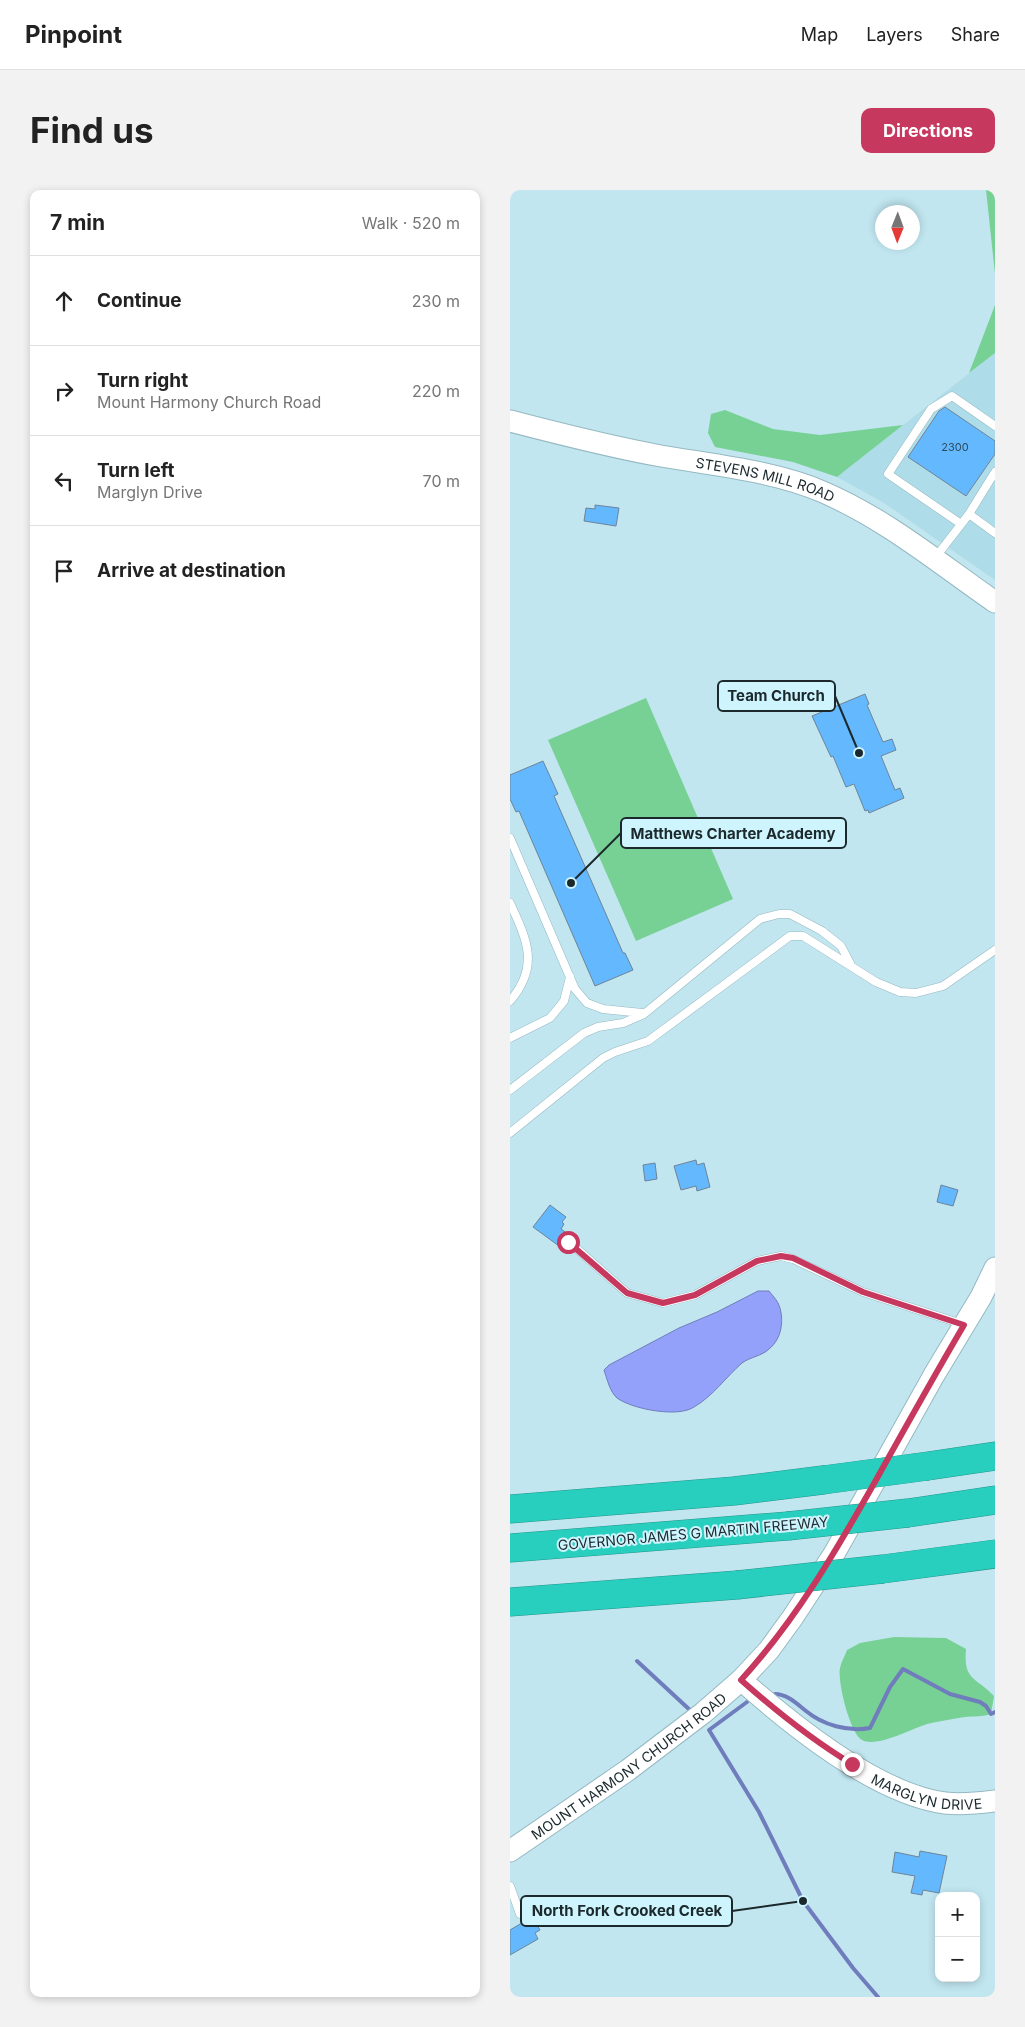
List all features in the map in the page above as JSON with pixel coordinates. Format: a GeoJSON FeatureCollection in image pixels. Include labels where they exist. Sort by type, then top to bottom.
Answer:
{"type":"FeatureCollection","features":[{"type":"Feature","properties":{"kind":"highway"},"geometry":{"type":"LineString","coordinates":[[510,1509],[734,1490],[823,1480],[995,1456]]}},
{"type":"Feature","properties":{"kind":"highway","name":"GOVERNOR JAMES G MARTIN FREEWAY"},"geometry":{"type":"LineString","coordinates":[[510,1548],[788,1526],[908,1514],[995,1501]]}},
{"type":"Feature","properties":{"kind":"highway"},"geometry":{"type":"LineString","coordinates":[[510,1602],[737,1585],[941,1562],[995,1553]]}},
{"type":"Feature","properties":{"kind":"street","name":"STEVENS MILL ROAD"},"geometry":{"type":"LineString","coordinates":[[510,421],[638,452],[756,473],[796,482],[822,491],[854,506],[995,602]]}},
{"type":"Feature","properties":{"kind":"street","name":"MOUNT HARMONY CHURCH ROAD"},"geometry":{"type":"LineString","coordinates":[[510,1851],[628,1770],[703,1713],[741,1680],[769,1650],[834,1554],[995,1268]]}},
{"type":"Feature","properties":{"kind":"street","name":"MARGLYN DRIVE"},"geometry":{"type":"LineString","coordinates":[[741,1680],[774,1709],[827,1749],[878,1779],[912,1794],[944,1803],[977,1804],[995,1801]]}},
{"type":"Feature","properties":{"kind":"lane"},"geometry":{"type":"LineString","coordinates":[[960,524],[888,474],[931,409],[952,396],[995,426]]}},
{"type":"Feature","properties":{"kind":"lane"},"geometry":{"type":"LineString","coordinates":[[934,559],[969,514],[995,472]]}},
{"type":"Feature","properties":{"kind":"lane"},"geometry":{"type":"LineString","coordinates":[[969,514],[995,533]]}},
{"type":"Feature","properties":{"kind":"lane"},"geometry":{"type":"LineString","coordinates":[[510,838],[575,989],[587,1003],[603,1009],[644,1014]]}},
{"type":"Feature","properties":{"kind":"lane"},"geometry":{"type":"LineString","coordinates":[[510,903],[525,935],[529,958],[524,979],[510,1001]]}},
{"type":"Feature","properties":{"kind":"lane"},"geometry":{"type":"LineString","coordinates":[[510,1090],[584,1033],[598,1027],[623,1023],[644,1014],[760,920],[780,914],[790,914],[822,931],[841,946],[852,967]]}},
{"type":"Feature","properties":{"kind":"lane"},"geometry":{"type":"LineString","coordinates":[[510,1133],[602,1058],[648,1041],[790,936],[803,936],[876,982],[900,992],[916,993],[943,986],[995,950]]}},
{"type":"Feature","properties":{"kind":"lane"},"geometry":{"type":"LineString","coordinates":[[510,1038],[550,1018],[564,1001],[570,977]]}},
{"type":"Feature","properties":{"kind":"lane"},"geometry":{"type":"LineString","coordinates":[[568,1242],[627,1293],[663,1303],[695,1295],[757,1261],[781,1256],[793,1258],[863,1292],[964,1325]]}},
{"type":"Feature","properties":{"kind":"lane"},"geometry":{"type":"LineString","coordinates":[[510,1886],[520,1914]]}},
{"type":"Feature","properties":{"kind":"shaded area"},"geometry":{"type":"Polygon","coordinates":[[[995,353],[995,580],[884,503],[837,477],[995,353]]]}},
{"type":"Feature","properties":{"kind":"green space"},"geometry":{"type":"Polygon","coordinates":[[[986,190],[995,190],[995,274],[986,190]]]}},
{"type":"Feature","properties":{"kind":"green space"},"geometry":{"type":"Polygon","coordinates":[[[995,305],[995,353],[969,373],[995,305]]]}},
{"type":"Feature","properties":{"kind":"green space"},"geometry":{"type":"Polygon","coordinates":[[[725,410],[773,429],[820,435],[903,425],[837,477],[793,462],[715,447],[708,433],[711,414],[725,410]]]}},
{"type":"Feature","properties":{"kind":"green space"},"geometry":{"type":"Polygon","coordinates":[[[646,698],[733,899],[636,941],[548,740],[646,698]]]}},
{"type":"Feature","properties":{"kind":"green space"},"geometry":{"type":"Polygon","coordinates":[[[894,1637],[946,1638],[966,1649],[969,1673],[994,1696],[991,1714],[927,1724],[876,1742],[862,1740],[857,1736],[853,1728],[845,1706],[840,1683],[841,1666],[847,1650],[860,1643],[894,1637]]]}},
{"type":"Feature","properties":{"kind":"water"},"geometry":{"type":"Polygon","coordinates":[[[758,1291],[769,1291],[778,1303],[782,1322],[777,1340],[766,1351],[742,1363],[701,1403],[687,1410],[677,1412],[655,1411],[633,1406],[617,1398],[612,1392],[604,1370],[609,1365],[679,1328],[717,1312],[758,1291]]]}},
{"type":"Feature","properties":{"kind":"building"},"geometry":{"type":"Polygon","coordinates":[[[945,407],[995,441],[995,454],[966,496],[908,457],[939,411],[945,407]]]}},
{"type":"Feature","properties":{"kind":"building"},"geometry":{"type":"Polygon","coordinates":[[[595,505],[619,508],[616,526],[584,521],[586,508],[595,509],[595,505]]]}},
{"type":"Feature","properties":{"kind":"building"},"geometry":{"type":"Polygon","coordinates":[[[865,694],[869,704],[867,705],[883,742],[892,739],[896,750],[881,756],[895,790],[900,788],[904,798],[869,813],[868,810],[865,811],[854,784],[846,787],[833,756],[831,757],[812,716],[865,694]]]}},
{"type":"Feature","properties":{"kind":"building"},"geometry":{"type":"Polygon","coordinates":[[[543,761],[558,794],[554,796],[623,953],[625,953],[633,970],[595,986],[519,811],[516,812],[510,799],[510,775],[543,761]]]}},
{"type":"Feature","properties":{"kind":"building"},"geometry":{"type":"Polygon","coordinates":[[[696,1160],[697,1165],[704,1163],[710,1187],[697,1191],[696,1186],[681,1190],[674,1166],[696,1160]]]}},
{"type":"Feature","properties":{"kind":"building"},"geometry":{"type":"Polygon","coordinates":[[[655,1163],[657,1179],[645,1181],[643,1165],[655,1163]]]}},
{"type":"Feature","properties":{"kind":"building"},"geometry":{"type":"Polygon","coordinates":[[[941,1185],[958,1190],[953,1206],[937,1202],[941,1185]]]}},
{"type":"Feature","properties":{"kind":"building"},"geometry":{"type":"Polygon","coordinates":[[[550,1205],[566,1217],[562,1222],[564,1224],[561,1229],[568,1234],[559,1246],[533,1227],[550,1205]]]}},
{"type":"Feature","properties":{"kind":"building"},"geometry":{"type":"Polygon","coordinates":[[[920,1851],[947,1856],[939,1892],[923,1890],[922,1895],[911,1893],[915,1876],[892,1872],[895,1852],[919,1857],[920,1851]]]}},
{"type":"Feature","properties":{"kind":"building"},"geometry":{"type":"Polygon","coordinates":[[[532,1917],[540,1930],[535,1933],[538,1939],[510,1955],[510,1930],[532,1917]]]}},
{"type":"Feature","properties":{"kind":"waterway"},"geometry":{"type":"LineString","coordinates":[[637,1661],[691,1711]]}},
{"type":"Feature","properties":{"kind":"waterway"},"geometry":{"type":"LineString","coordinates":[[775,1694],[788,1698],[828,1724],[853,1729],[870,1728],[890,1687],[903,1669],[950,1694],[980,1702],[986,1706],[991,1714],[995,1712]]}},
{"type":"Feature","properties":{"kind":"waterway"},"geometry":{"type":"LineString","coordinates":[[747,1702],[709,1730],[759,1812],[803,1901],[853,1968],[878,1997]]}},
{"type":"Feature","properties":{"kind":"place","name":"Team Church"},"geometry":{"type":"Point","coordinates":[859,753]}},
{"type":"Feature","properties":{"kind":"place","name":"Matthews Charter Academy"},"geometry":{"type":"Point","coordinates":[571,883]}},
{"type":"Feature","properties":{"kind":"place","name":"North Fork Crooked Creek"},"geometry":{"type":"Point","coordinates":[803,1901]}},
{"type":"Feature","properties":{"kind":"route"},"geometry":{"type":"LineString","coordinates":[[568,1242],[627,1293],[663,1303],[695,1295],[757,1261],[781,1256],[793,1258],[863,1292],[964,1325],[834,1554],[769,1650],[741,1680],[774,1709],[827,1749],[852,1764]]}}]}
